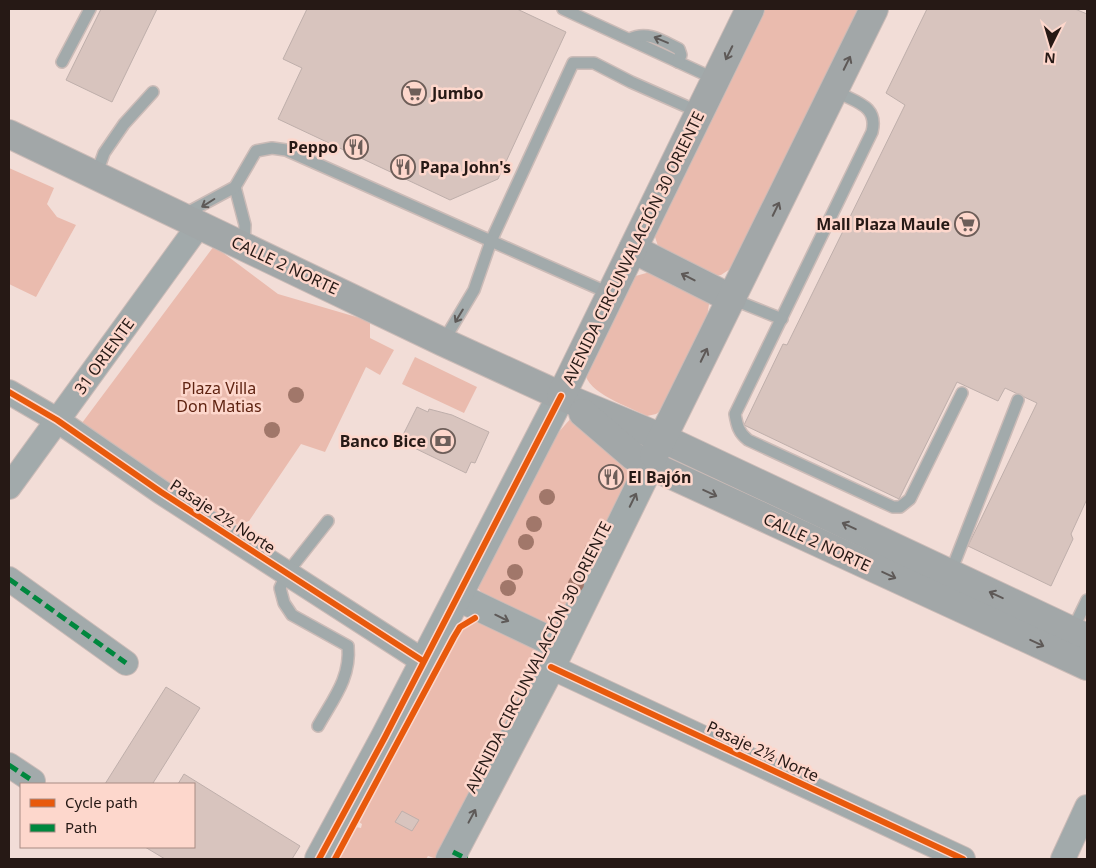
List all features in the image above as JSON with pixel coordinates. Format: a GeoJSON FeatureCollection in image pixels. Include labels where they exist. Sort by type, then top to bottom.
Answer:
{"type":"FeatureCollection","features":[{"type":"Feature","properties":{"kind":"main road","name":"AVENIDA CIRCUNVALACIÓN 30 ORIENTE"},"geometry":{"type":"LineString","coordinates":[[561,396],[633,249],[687,107],[716,79],[750,9]]}},
{"type":"Feature","properties":{"kind":"main road","name":"AVENIDA CIRCUNVALACIÓN 30 ORIENTE"},"geometry":{"type":"LineString","coordinates":[[650,465],[834,90],[864,12]]}},
{"type":"Feature","properties":{"kind":"main road","name":"CALLE 2 NORTE"},"geometry":{"type":"LineString","coordinates":[[9,134],[443,342],[561,396],[662,438],[1079,635]]}},
{"type":"Feature","properties":{"kind":"main road"},"geometry":{"type":"LineString","coordinates":[[633,249],[732,299]]}},
{"type":"Feature","properties":{"kind":"main road","name":"CALLE 2 NORTE"},"geometry":{"type":"LineString","coordinates":[[561,396],[633,456],[650,465],[1087,666]]}},
{"type":"Feature","properties":{"kind":"street","name":"31 ORIENTE"},"geometry":{"type":"LineString","coordinates":[[9,487],[57,420],[189,221]]}},
{"type":"Feature","properties":{"kind":"street","name":"Pasaje 2½ Norte"},"geometry":{"type":"LineString","coordinates":[[9,392],[57,420],[161,492],[423,661]]}},
{"type":"Feature","properties":{"kind":"street","name":"AVENIDA CIRCUNVALACIÓN 30 ORIENTE"},"geometry":{"type":"LineString","coordinates":[[319,859],[458,597],[561,396]]}},
{"type":"Feature","properties":{"kind":"street","name":"AVENIDA CIRCUNVALACIÓN 30 ORIENTE"},"geometry":{"type":"LineString","coordinates":[[457,857],[650,465]]}},
{"type":"Feature","properties":{"kind":"street"},"geometry":{"type":"LineString","coordinates":[[9,579],[126,663]]}},
{"type":"Feature","properties":{"kind":"street"},"geometry":{"type":"LineString","coordinates":[[458,597],[556,657]]}},
{"type":"Feature","properties":{"kind":"street","name":"Pasaje 2½ Norte"},"geometry":{"type":"LineString","coordinates":[[556,657],[963,859]]}},
{"type":"Feature","properties":{"kind":"street"},"geometry":{"type":"LineString","coordinates":[[9,765],[33,781]]}},
{"type":"Feature","properties":{"kind":"street"},"geometry":{"type":"LineString","coordinates":[[1063,859],[1087,807]]}},
{"type":"Feature","properties":{"kind":"lane"},"geometry":{"type":"LineString","coordinates":[[62,62],[90,9]]}},
{"type":"Feature","properties":{"kind":"lane"},"geometry":{"type":"LineString","coordinates":[[563,9],[630,39],[637,35],[647,35],[666,42],[679,49],[681,56],[678,62],[716,79]]}},
{"type":"Feature","properties":{"kind":"lane"},"geometry":{"type":"LineString","coordinates":[[443,342],[474,290],[491,241],[573,63],[594,63],[687,107]]}},
{"type":"Feature","properties":{"kind":"lane"},"geometry":{"type":"LineString","coordinates":[[834,90],[869,108],[873,115],[874,124],[735,414],[741,434],[748,440],[893,507],[905,504],[910,498],[962,393]]}},
{"type":"Feature","properties":{"kind":"lane"},"geometry":{"type":"LineString","coordinates":[[96,175],[104,153],[124,124],[147,101],[153,92]]}},
{"type":"Feature","properties":{"kind":"lane"},"geometry":{"type":"LineString","coordinates":[[189,221],[200,207],[236,187],[256,151],[272,148],[286,150],[611,294]]}},
{"type":"Feature","properties":{"kind":"lane"},"geometry":{"type":"LineString","coordinates":[[236,187],[245,225],[244,245]]}},
{"type":"Feature","properties":{"kind":"lane"},"geometry":{"type":"LineString","coordinates":[[732,299],[782,319]]}},
{"type":"Feature","properties":{"kind":"lane"},"geometry":{"type":"LineString","coordinates":[[950,574],[1018,400]]}},
{"type":"Feature","properties":{"kind":"lane"},"geometry":{"type":"LineString","coordinates":[[318,726],[347,674],[348,646],[292,615],[284,603],[280,588],[287,573],[328,521]]}},
{"type":"Feature","properties":{"kind":"lane"},"geometry":{"type":"LineString","coordinates":[[1079,635],[1087,600]]}},
{"type":"Feature","properties":{"kind":"green space"},"geometry":{"type":"Polygon","coordinates":[[[763,9],[860,9],[733,267],[721,275],[715,276],[659,249],[654,234],[763,9]]]}},
{"type":"Feature","properties":{"kind":"green space"},"geometry":{"type":"Polygon","coordinates":[[[9,168],[54,188],[47,204],[57,217],[76,225],[36,297],[9,284],[9,168]]]}},
{"type":"Feature","properties":{"kind":"green space","name":"Plaza Villa Don Matias"},"geometry":{"type":"Polygon","coordinates":[[[214,246],[278,294],[370,321],[370,338],[394,350],[380,375],[366,367],[325,452],[301,444],[249,521],[238,525],[73,435],[214,246]]]}},
{"type":"Feature","properties":{"kind":"green space"},"geometry":{"type":"Polygon","coordinates":[[[650,272],[703,296],[709,304],[707,317],[664,408],[656,414],[647,416],[601,393],[587,380],[585,372],[632,277],[650,272]]]}},
{"type":"Feature","properties":{"kind":"green space"},"geometry":{"type":"Polygon","coordinates":[[[415,357],[477,387],[464,413],[402,384],[415,357]]]}},
{"type":"Feature","properties":{"kind":"green space"},"geometry":{"type":"Polygon","coordinates":[[[572,417],[596,435],[631,475],[558,624],[549,625],[490,600],[477,588],[557,434],[572,417]]]}},
{"type":"Feature","properties":{"kind":"green space"},"geometry":{"type":"Polygon","coordinates":[[[469,620],[479,620],[544,653],[437,859],[428,856],[426,859],[327,859],[345,825],[361,828],[362,824],[354,819],[460,623],[469,620]]]}},
{"type":"Feature","properties":{"kind":"building"},"geometry":{"type":"Polygon","coordinates":[[[101,9],[157,9],[112,102],[66,80],[101,9]]]}},
{"type":"Feature","properties":{"kind":"building","name":"Jumbo"},"geometry":{"type":"Polygon","coordinates":[[[307,9],[517,9],[566,32],[498,179],[450,200],[278,119],[302,68],[283,59],[307,9]]]}},
{"type":"Feature","properties":{"kind":"building","name":"Mall Plaza Maule"},"geometry":{"type":"Polygon","coordinates":[[[927,9],[1075,9],[1087,14],[1087,499],[1071,534],[1073,539],[1051,586],[968,546],[1037,403],[1005,388],[998,401],[957,382],[899,499],[744,425],[783,344],[787,345],[905,105],[886,93],[927,9]]]}},
{"type":"Feature","properties":{"kind":"building","name":"Banco Bice"},"geometry":{"type":"Polygon","coordinates":[[[417,407],[428,412],[429,409],[452,415],[489,432],[475,463],[471,462],[466,473],[400,441],[417,407]]]}},
{"type":"Feature","properties":{"kind":"building","name":"El Bajón"},"geometry":{"type":"Polygon","coordinates":[[[604,467],[623,476],[619,487],[599,478],[604,467]]]}},
{"type":"Feature","properties":{"kind":"building"},"geometry":{"type":"Polygon","coordinates":[[[166,687],[200,708],[153,783],[106,783],[166,687]]]}},
{"type":"Feature","properties":{"kind":"building"},"geometry":{"type":"Polygon","coordinates":[[[184,774],[300,846],[292,859],[165,859],[147,848],[195,848],[195,783],[179,783],[184,774]]]}},
{"type":"Feature","properties":{"kind":"building"},"geometry":{"type":"Polygon","coordinates":[[[402,811],[419,820],[412,831],[395,822],[402,811]]]}},
{"type":"Feature","properties":{"kind":"marked path"},"geometry":{"type":"LineString","coordinates":[[9,579],[126,663]]}},
{"type":"Feature","properties":{"kind":"marked path"},"geometry":{"type":"LineString","coordinates":[[9,765],[33,781]]}},
{"type":"Feature","properties":{"kind":"marked path"},"geometry":{"type":"LineString","coordinates":[[453,852],[467,859]]}},
{"type":"Feature","properties":{"kind":"cycle path"},"geometry":{"type":"LineString","coordinates":[[9,392],[57,420],[161,492],[423,661]]}},
{"type":"Feature","properties":{"kind":"cycle path"},"geometry":{"type":"LineString","coordinates":[[319,859],[385,737],[561,396]]}},
{"type":"Feature","properties":{"kind":"cycle path"},"geometry":{"type":"LineString","coordinates":[[335,859],[454,637],[460,627],[475,618]]}},
{"type":"Feature","properties":{"kind":"cycle path"},"geometry":{"type":"LineString","coordinates":[[551,667],[963,859]]}},
{"type":"Feature","properties":{"kind":"place","name":"Jumbo"},"geometry":{"type":"Point","coordinates":[414,93]}},
{"type":"Feature","properties":{"kind":"place","name":"Peppo"},"geometry":{"type":"Point","coordinates":[356,147]}},
{"type":"Feature","properties":{"kind":"place","name":"Papa John's"},"geometry":{"type":"Point","coordinates":[403,167]}},
{"type":"Feature","properties":{"kind":"place","name":"Mall Plaza Maule"},"geometry":{"type":"Point","coordinates":[967,224]}},
{"type":"Feature","properties":{"kind":"place","name":"Banco Bice"},"geometry":{"type":"Point","coordinates":[443,441]}},
{"type":"Feature","properties":{"kind":"place","name":"El Bajón"},"geometry":{"type":"Point","coordinates":[611,477]}}]}
